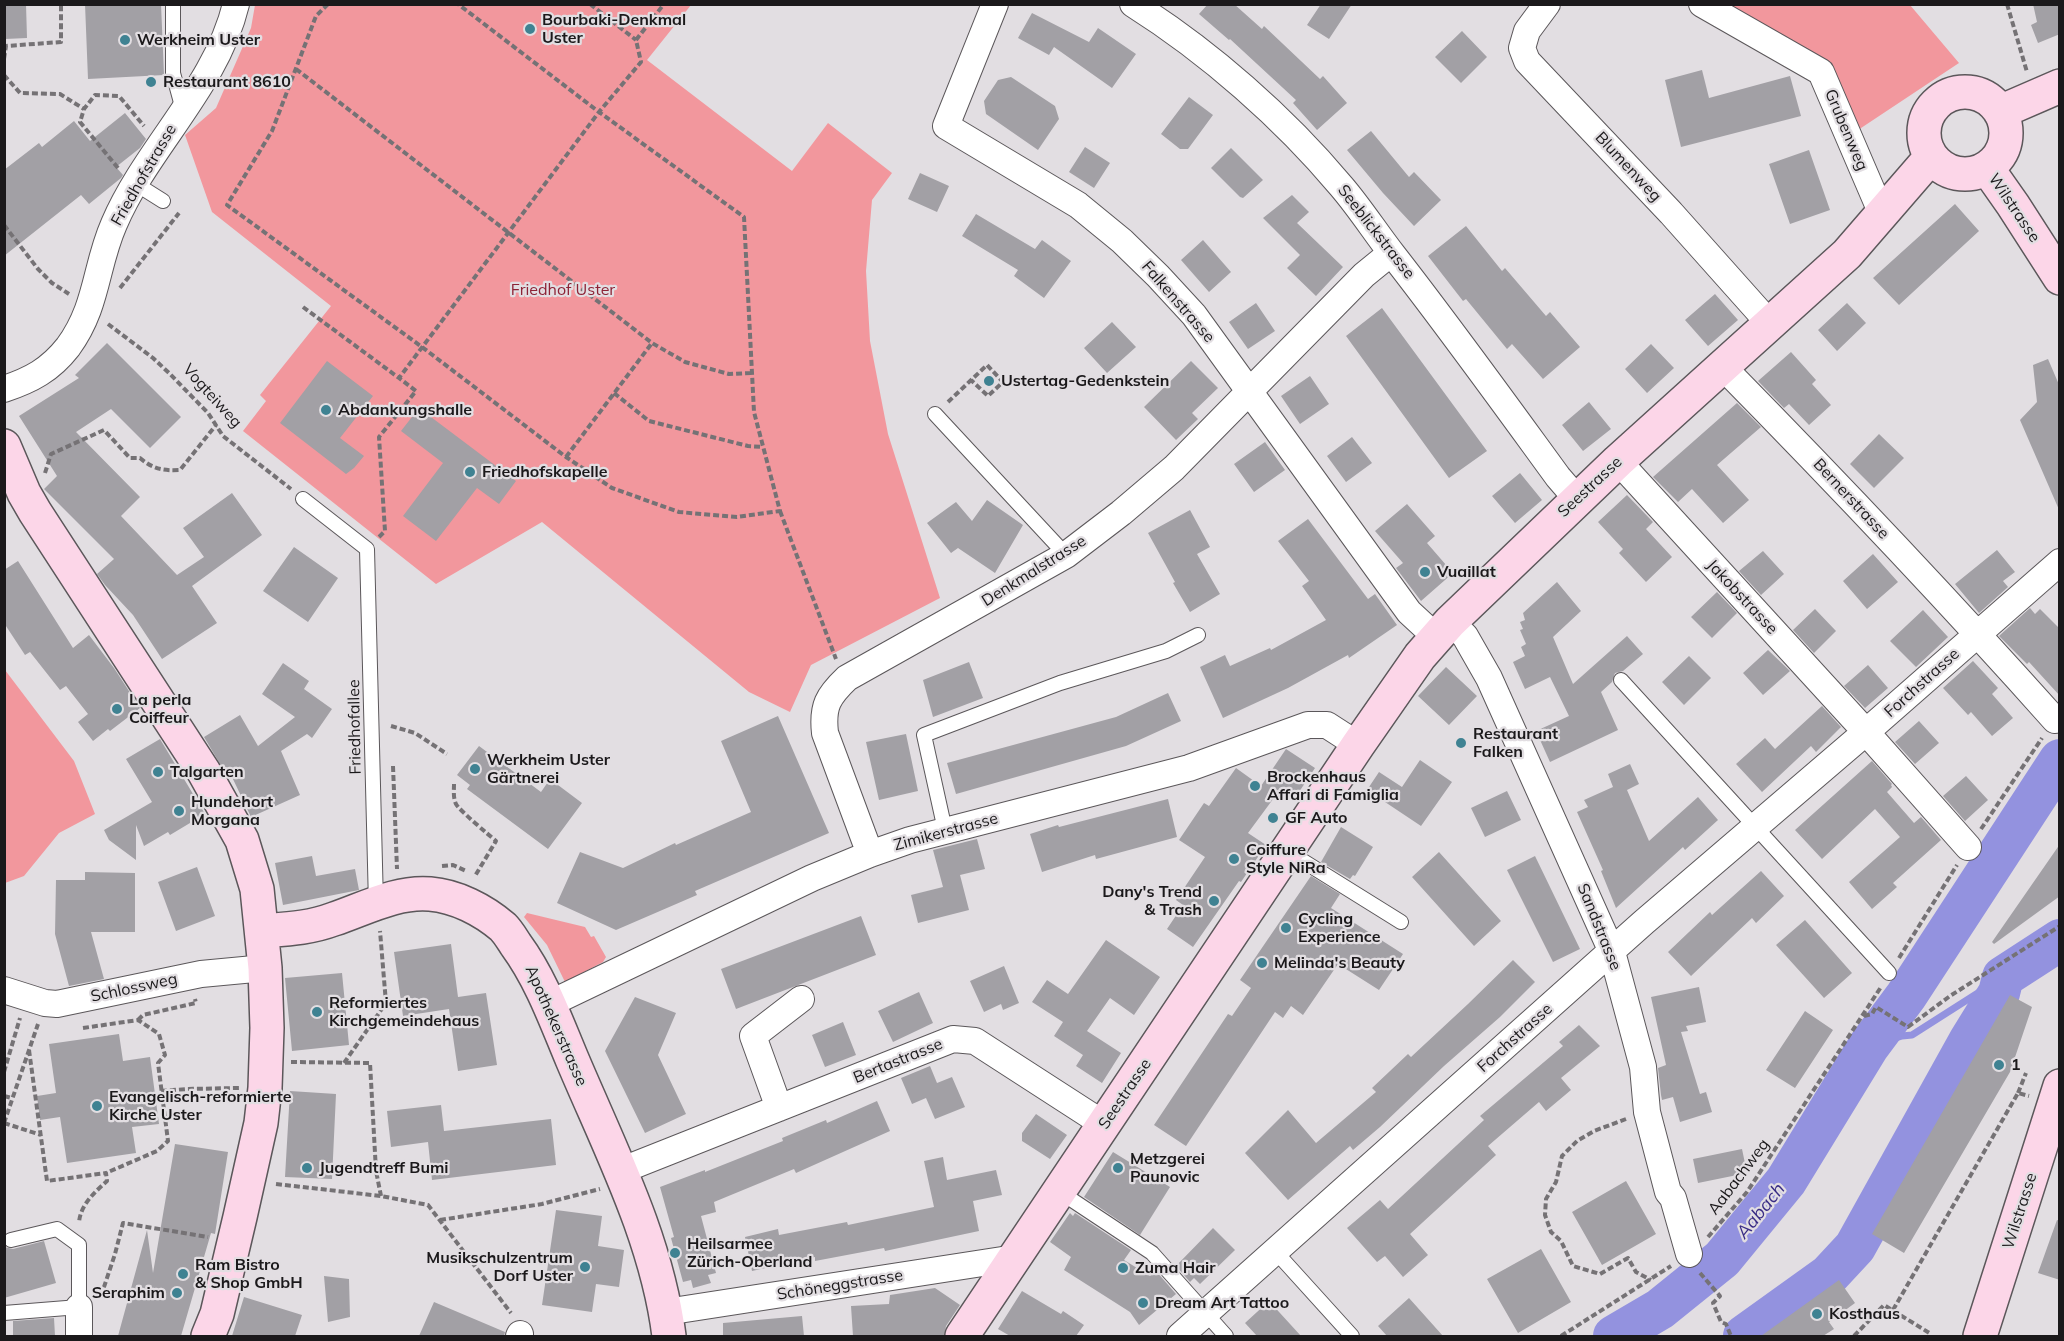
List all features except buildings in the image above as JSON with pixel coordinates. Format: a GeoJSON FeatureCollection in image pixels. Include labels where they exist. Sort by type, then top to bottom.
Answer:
{"type":"FeatureCollection","features":[{"type":"Feature","properties":{"kind":"street","name":"Friedhofstrasse"},"geometry":{"type":"LineString","coordinates":[[4,389],[33,379],[67,348],[89,310],[107,242],[115,222],[159,144],[183,110],[216,55],[236,4]]}},
{"type":"Feature","properties":{"kind":"street","name":"Falkenstrasse"},"geometry":{"type":"LineString","coordinates":[[994,4],[946,126],[1078,206],[1122,241],[1158,276],[1194,315],[1409,612],[1443,630]]}},
{"type":"Feature","properties":{"kind":"street","name":"Seeblickstrasse"},"geometry":{"type":"LineString","coordinates":[[1133,4],[1197,50],[1254,97],[1300,141],[1342,187],[1440,315],[1558,477],[1578,499]]}},
{"type":"Feature","properties":{"kind":"street","name":"Blumenweg"},"geometry":{"type":"LineString","coordinates":[[1547,4],[1527,31],[1522,48],[1527,61],[1671,213],[1770,324]]}},
{"type":"Feature","properties":{"kind":"street","name":"Grubenweg"},"geometry":{"type":"LineString","coordinates":[[1702,4],[1821,72],[1882,214]]}},
{"type":"Feature","properties":{"kind":"street"},"geometry":{"type":"LineString","coordinates":[[2000,112],[2060,86]]}},
{"type":"Feature","properties":{"kind":"street"},"geometry":{"type":"LineString","coordinates":[[1958,93],[1974,93],[1989,100],[2000,112],[2006,127],[2005,143],[1999,157],[1987,168],[1972,174],[1957,174],[1942,168],[1931,157],[1925,142],[1924,126],[1930,111],[1942,99],[1958,93]]}},
{"type":"Feature","properties":{"kind":"street","name":"Seestrasse"},"geometry":{"type":"LineString","coordinates":[[962,1336],[1420,656],[1443,630],[1618,461],[1847,254],[1931,157]]}},
{"type":"Feature","properties":{"kind":"street","name":"Wilstrasse"},"geometry":{"type":"LineString","coordinates":[[1987,168],[2060,278]]}},
{"type":"Feature","properties":{"kind":"street","name":"Denkmalstrasse"},"geometry":{"type":"LineString","coordinates":[[870,854],[825,733],[823,718],[826,703],[834,691],[847,678],[1066,555],[1121,513],[1174,468],[1364,275],[1391,253]]}},
{"type":"Feature","properties":{"kind":"street","name":"Bernerstrasse"},"geometry":{"type":"LineString","coordinates":[[1724,367],[1977,633]]}},
{"type":"Feature","properties":{"kind":"street"},"geometry":{"type":"LineString","coordinates":[[4,446],[204,772],[242,840],[257,889],[263,931],[267,1064],[261,1123],[217,1314],[208,1336]]}},
{"type":"Feature","properties":{"kind":"street","name":"Jakobstrasse"},"geometry":{"type":"LineString","coordinates":[[1618,461],[1866,732]]}},
{"type":"Feature","properties":{"kind":"street","name":"Forchstrasse"},"geometry":{"type":"LineString","coordinates":[[1180,1336],[1644,921],[1866,732],[2060,562]]}},
{"type":"Feature","properties":{"kind":"street","name":"Sandstrasse"},"geometry":{"type":"LineString","coordinates":[[1443,630],[1465,636],[1489,678],[1612,952],[1643,1067],[1647,1112],[1668,1192],[1673,1198],[1693,1262]]}},
{"type":"Feature","properties":{"kind":"street"},"geometry":{"type":"LineString","coordinates":[[1977,633],[2055,720]]}},
{"type":"Feature","properties":{"kind":"street","name":"Zimikerstrasse"},"geometry":{"type":"LineString","coordinates":[[549,1004],[812,878],[870,854],[945,830],[1189,768],[1308,725],[1327,725],[1358,745]]}},
{"type":"Feature","properties":{"kind":"street"},"geometry":{"type":"LineString","coordinates":[[1866,732],[1968,847]]}},
{"type":"Feature","properties":{"kind":"street","name":"Apothekerstrasse"},"geometry":{"type":"LineString","coordinates":[[263,931],[303,928],[333,920],[378,915],[396,897],[429,894],[469,904],[504,928],[523,954],[549,1004],[613,1179],[644,1231],[667,1324]]}},
{"type":"Feature","properties":{"kind":"street","name":"Schlossweg"},"geometry":{"type":"LineString","coordinates":[[4,990],[33,1008],[201,974],[265,968]]}},
{"type":"Feature","properties":{"kind":"street"},"geometry":{"type":"LineString","coordinates":[[779,1108],[753,1036],[801,999]]}},
{"type":"Feature","properties":{"kind":"street","name":"Bertastrasse"},"geometry":{"type":"LineString","coordinates":[[613,1179],[779,1108],[953,1039],[975,1041],[1105,1125]]}},
{"type":"Feature","properties":{"kind":"street","name":"Wilstrasse"},"geometry":{"type":"LineString","coordinates":[[1980,1336],[2051,1139],[2046,1092]]}},
{"type":"Feature","properties":{"kind":"street","name":"Schöneggstrasse"},"geometry":{"type":"LineString","coordinates":[[667,1324],[1015,1258]]}},
{"type":"Feature","properties":{"kind":"street"},"geometry":{"type":"LineString","coordinates":[[79,1307],[79,1336]]}},
{"type":"Feature","properties":{"kind":"lane"},"geometry":{"type":"LineString","coordinates":[[173,4],[173,73],[183,110]]}},
{"type":"Feature","properties":{"kind":"lane"},"geometry":{"type":"LineString","coordinates":[[135,186],[163,201]]}},
{"type":"Feature","properties":{"kind":"lane"},"geometry":{"type":"LineString","coordinates":[[938,412],[1066,555]]}},
{"type":"Feature","properties":{"kind":"lane","name":"Friedhofallee"},"geometry":{"type":"LineString","coordinates":[[303,499],[367,549],[378,915]]}},
{"type":"Feature","properties":{"kind":"lane"},"geometry":{"type":"LineString","coordinates":[[945,830],[924,735],[1059,683],[1166,651],[1198,635]]}},
{"type":"Feature","properties":{"kind":"lane"},"geometry":{"type":"LineString","coordinates":[[1621,680],[1887,977]]}},
{"type":"Feature","properties":{"kind":"lane"},"geometry":{"type":"LineString","coordinates":[[1287,851],[1401,922]]}},
{"type":"Feature","properties":{"kind":"lane"},"geometry":{"type":"LineString","coordinates":[[1060,1192],[1152,1253],[1226,1336]]}},
{"type":"Feature","properties":{"kind":"lane"},"geometry":{"type":"LineString","coordinates":[[4,1313],[79,1307],[79,1245],[57,1229],[11,1240]]}},
{"type":"Feature","properties":{"kind":"lane"},"geometry":{"type":"LineString","coordinates":[[1275,1251],[1352,1336]]}},
{"type":"Feature","properties":{"kind":"path"},"geometry":{"type":"LineString","coordinates":[[4,58],[6,46],[61,42],[61,4]]}},
{"type":"Feature","properties":{"kind":"path"},"geometry":{"type":"LineString","coordinates":[[328,4],[316,16],[272,131],[227,205],[422,347],[566,457],[612,488],[679,512],[737,517],[780,512]]}},
{"type":"Feature","properties":{"kind":"path"},"geometry":{"type":"LineString","coordinates":[[458,4],[599,112],[744,217],[754,412],[780,512],[834,654],[847,678]]}},
{"type":"Feature","properties":{"kind":"path"},"geometry":{"type":"LineString","coordinates":[[399,378],[599,112],[641,62],[636,40],[590,4]]}},
{"type":"Feature","properties":{"kind":"path"},"geometry":{"type":"LineString","coordinates":[[636,40],[664,4]]}},
{"type":"Feature","properties":{"kind":"path"},"geometry":{"type":"LineString","coordinates":[[2007,4],[2028,76]]}},
{"type":"Feature","properties":{"kind":"path"},"geometry":{"type":"LineString","coordinates":[[296,69],[652,343],[685,362],[729,374],[752,373]]}},
{"type":"Feature","properties":{"kind":"path"},"geometry":{"type":"LineString","coordinates":[[4,75],[20,93],[60,94],[84,109]]}},
{"type":"Feature","properties":{"kind":"path"},"geometry":{"type":"LineString","coordinates":[[135,186],[80,122],[84,109],[95,95],[119,96],[159,144]]}},
{"type":"Feature","properties":{"kind":"path"},"geometry":{"type":"LineString","coordinates":[[116,294],[179,213]]}},
{"type":"Feature","properties":{"kind":"path","name":"Vogteiweg"},"geometry":{"type":"LineString","coordinates":[[4,225],[38,269],[52,283],[153,358],[208,413],[223,436],[303,499]]}},
{"type":"Feature","properties":{"kind":"path"},"geometry":{"type":"LineString","coordinates":[[303,307],[416,391],[379,437],[386,531]]}},
{"type":"Feature","properties":{"kind":"path"},"geometry":{"type":"LineString","coordinates":[[566,457],[652,343]]}},
{"type":"Feature","properties":{"kind":"path"},"geometry":{"type":"LineString","coordinates":[[938,412],[971,380],[987,365],[1003,382],[988,396],[971,380]]}},
{"type":"Feature","properties":{"kind":"path"},"geometry":{"type":"LineString","coordinates":[[614,393],[649,421],[748,446],[763,447]]}},
{"type":"Feature","properties":{"kind":"path"},"geometry":{"type":"LineString","coordinates":[[24,482],[51,454],[104,430],[130,458],[140,458],[150,466],[163,471],[180,470],[216,425]]}},
{"type":"Feature","properties":{"kind":"path"},"geometry":{"type":"LineString","coordinates":[[391,726],[416,733],[447,754]]}},
{"type":"Feature","properties":{"kind":"path"},"geometry":{"type":"LineString","coordinates":[[454,784],[454,802],[462,812],[496,841],[475,876]]}},
{"type":"Feature","properties":{"kind":"path"},"geometry":{"type":"LineString","coordinates":[[344,1063],[386,1003],[378,915]]}},
{"type":"Feature","properties":{"kind":"path"},"geometry":{"type":"LineString","coordinates":[[1864,1016],[1872,1014],[1876,1007],[1908,1026],[1945,999],[2060,926]]}},
{"type":"Feature","properties":{"kind":"path","name":"Aabachweg"},"geometry":{"type":"LineString","coordinates":[[1561,1336],[1652,1280],[1693,1262],[1712,1233],[1747,1192],[1864,1016],[1887,977]]}},
{"type":"Feature","properties":{"kind":"path"},"geometry":{"type":"LineString","coordinates":[[33,1008],[29,1050],[47,1181],[106,1173],[157,1151],[168,1140],[158,1064],[165,1055],[159,1034],[138,1020],[84,1028]]}},
{"type":"Feature","properties":{"kind":"path"},"geometry":{"type":"LineString","coordinates":[[4,1072],[33,1008]]}},
{"type":"Feature","properties":{"kind":"path"},"geometry":{"type":"LineString","coordinates":[[29,1050],[4,1123],[40,1134]]}},
{"type":"Feature","properties":{"kind":"path"},"geometry":{"type":"LineString","coordinates":[[283,1063],[370,1063],[376,1171],[381,1196]]}},
{"type":"Feature","properties":{"kind":"path"},"geometry":{"type":"LineString","coordinates":[[1893,1310],[2018,1093],[2026,1073]]}},
{"type":"Feature","properties":{"kind":"path"},"geometry":{"type":"LineString","coordinates":[[161,1091],[249,1088]]}},
{"type":"Feature","properties":{"kind":"path"},"geometry":{"type":"LineString","coordinates":[[2018,1093],[2046,1092]]}},
{"type":"Feature","properties":{"kind":"path"},"geometry":{"type":"LineString","coordinates":[[4,1096],[12,1098]]}},
{"type":"Feature","properties":{"kind":"path"},"geometry":{"type":"LineString","coordinates":[[1647,1112],[1594,1131],[1577,1141],[1562,1156],[1556,1182],[1546,1199],[1545,1215],[1551,1232],[1561,1241],[1573,1266],[1600,1274],[1628,1258],[1636,1272],[1652,1280]]}},
{"type":"Feature","properties":{"kind":"path"},"geometry":{"type":"LineString","coordinates":[[79,1245],[79,1218],[90,1197],[107,1181],[106,1173]]}},
{"type":"Feature","properties":{"kind":"path"},"geometry":{"type":"LineString","coordinates":[[439,1220],[542,1204],[613,1179]]}},
{"type":"Feature","properties":{"kind":"path"},"geometry":{"type":"LineString","coordinates":[[266,1183],[381,1196],[428,1205],[522,1327],[520,1335]]}},
{"type":"Feature","properties":{"kind":"path"},"geometry":{"type":"LineString","coordinates":[[79,1307],[100,1297],[123,1223],[234,1242]]}},
{"type":"Feature","properties":{"kind":"path"},"geometry":{"type":"LineString","coordinates":[[1693,1262],[1720,1296],[1713,1303],[1721,1322],[1726,1324],[1731,1336]]}},
{"type":"Feature","properties":{"kind":"path"},"geometry":{"type":"LineString","coordinates":[[1854,1336],[1884,1305],[1932,1334]]}},
{"type":"Feature","properties":{"kind":"green space","name":"Friedhof Uster"},"geometry":{"type":"Polygon","coordinates":[[[255,5],[691,5],[647,60],[792,171],[828,123],[892,173],[872,200],[866,271],[870,341],[888,434],[940,598],[811,665],[790,712],[749,692],[542,522],[436,584],[243,431],[266,401],[260,395],[331,306],[212,212],[185,135],[216,108],[251,28],[255,5]]]}},
{"type":"Feature","properties":{"kind":"green space"},"geometry":{"type":"Polygon","coordinates":[[[1722,5],[1910,5],[1959,63],[1855,132],[1825,66],[1722,5]]]}},
{"type":"Feature","properties":{"kind":"green space"},"geometry":{"type":"Polygon","coordinates":[[[5,670],[74,761],[95,814],[59,833],[24,876],[5,883],[5,670]]]}},
{"type":"Feature","properties":{"kind":"green space"},"geometry":{"type":"Polygon","coordinates":[[[527,913],[585,927],[591,937],[594,936],[606,957],[603,962],[565,982],[547,945],[524,917],[527,913]]]}},
{"type":"Feature","properties":{"kind":"waterway","name":"Aabach"},"geometry":{"type":"LineString","coordinates":[[1614,1336],[1660,1309],[1722,1259],[1786,1181],[1868,1047],[1906,996],[2060,760]]}},
{"type":"Feature","properties":{"kind":"waterway"},"geometry":{"type":"LineString","coordinates":[[1744,1336],[1829,1275],[1855,1247],[1970,1040],[1999,993],[2003,977],[2060,940]]}},
{"type":"Feature","properties":{"kind":"waterway","name":"Aabach"},"geometry":{"type":"LineString","coordinates":[[1868,1047],[1912,1035],[2003,977]]}},
{"type":"Feature","properties":{"kind":"place","name":"Bourbaki-Denkmal Uster"},"geometry":{"type":"Point","coordinates":[530,29]}},
{"type":"Feature","properties":{"kind":"place","name":"Werkheim Uster"},"geometry":{"type":"Point","coordinates":[125,40]}},
{"type":"Feature","properties":{"kind":"place","name":"Restaurant 8610"},"geometry":{"type":"Point","coordinates":[151,82]}},
{"type":"Feature","properties":{"kind":"place","name":"Ustertag-Gedenkstein"},"geometry":{"type":"Point","coordinates":[989,381]}},
{"type":"Feature","properties":{"kind":"place","name":"Abdankungshalle"},"geometry":{"type":"Point","coordinates":[326,410]}},
{"type":"Feature","properties":{"kind":"place","name":"Friedhofskapelle"},"geometry":{"type":"Point","coordinates":[470,472]}},
{"type":"Feature","properties":{"kind":"place","name":"Vuaillat"},"geometry":{"type":"Point","coordinates":[1425,572]}},
{"type":"Feature","properties":{"kind":"place","name":"La perla Coiffeur"},"geometry":{"type":"Point","coordinates":[117,709]}},
{"type":"Feature","properties":{"kind":"place","name":"Restaurant Falken"},"geometry":{"type":"Point","coordinates":[1461,743]}},
{"type":"Feature","properties":{"kind":"place","name":"Werkheim Uster Gärtnerei"},"geometry":{"type":"Point","coordinates":[475,769]}},
{"type":"Feature","properties":{"kind":"place","name":"Talgarten"},"geometry":{"type":"Point","coordinates":[158,772]}},
{"type":"Feature","properties":{"kind":"place","name":"Brockenhaus Affari di Famiglia"},"geometry":{"type":"Point","coordinates":[1255,786]}},
{"type":"Feature","properties":{"kind":"place","name":"Hundehort Morgana"},"geometry":{"type":"Point","coordinates":[179,811]}},
{"type":"Feature","properties":{"kind":"place","name":"GF Auto"},"geometry":{"type":"Point","coordinates":[1273,818]}},
{"type":"Feature","properties":{"kind":"place","name":"Coiffure Style NiRa"},"geometry":{"type":"Point","coordinates":[1234,859]}},
{"type":"Feature","properties":{"kind":"place","name":"Dany's Trend & Trash"},"geometry":{"type":"Point","coordinates":[1214,901]}},
{"type":"Feature","properties":{"kind":"place","name":"Cycling Experience"},"geometry":{"type":"Point","coordinates":[1286,928]}},
{"type":"Feature","properties":{"kind":"place","name":"Melinda's Beauty"},"geometry":{"type":"Point","coordinates":[1262,963]}},
{"type":"Feature","properties":{"kind":"place","name":"Reformiertes Kirchgemeindehaus"},"geometry":{"type":"Point","coordinates":[317,1012]}},
{"type":"Feature","properties":{"kind":"place","name":"1"},"geometry":{"type":"Point","coordinates":[1999,1065]}},
{"type":"Feature","properties":{"kind":"place","name":"Evangelisch-reformierte Kirche Uster"},"geometry":{"type":"Point","coordinates":[97,1106]}},
{"type":"Feature","properties":{"kind":"place","name":"Jugendtreff Bumi"},"geometry":{"type":"Point","coordinates":[307,1168]}},
{"type":"Feature","properties":{"kind":"place","name":"Metzgerei Paunovic"},"geometry":{"type":"Point","coordinates":[1118,1168]}},
{"type":"Feature","properties":{"kind":"place","name":"Heilsarmee Zürich-Oberland"},"geometry":{"type":"Point","coordinates":[675,1253]}},
{"type":"Feature","properties":{"kind":"place","name":"Musikschulzentrum Dorf Uster"},"geometry":{"type":"Point","coordinates":[585,1267]}},
{"type":"Feature","properties":{"kind":"place","name":"Zuma Hair"},"geometry":{"type":"Point","coordinates":[1123,1268]}},
{"type":"Feature","properties":{"kind":"place","name":"Ram Bistro & Shop GmbH"},"geometry":{"type":"Point","coordinates":[183,1274]}},
{"type":"Feature","properties":{"kind":"place","name":"Seraphim"},"geometry":{"type":"Point","coordinates":[177,1293]}},
{"type":"Feature","properties":{"kind":"place","name":"Dream Art Tattoo"},"geometry":{"type":"Point","coordinates":[1143,1303]}},
{"type":"Feature","properties":{"kind":"place","name":"Kosthaus"},"geometry":{"type":"Point","coordinates":[1817,1314]}}]}
